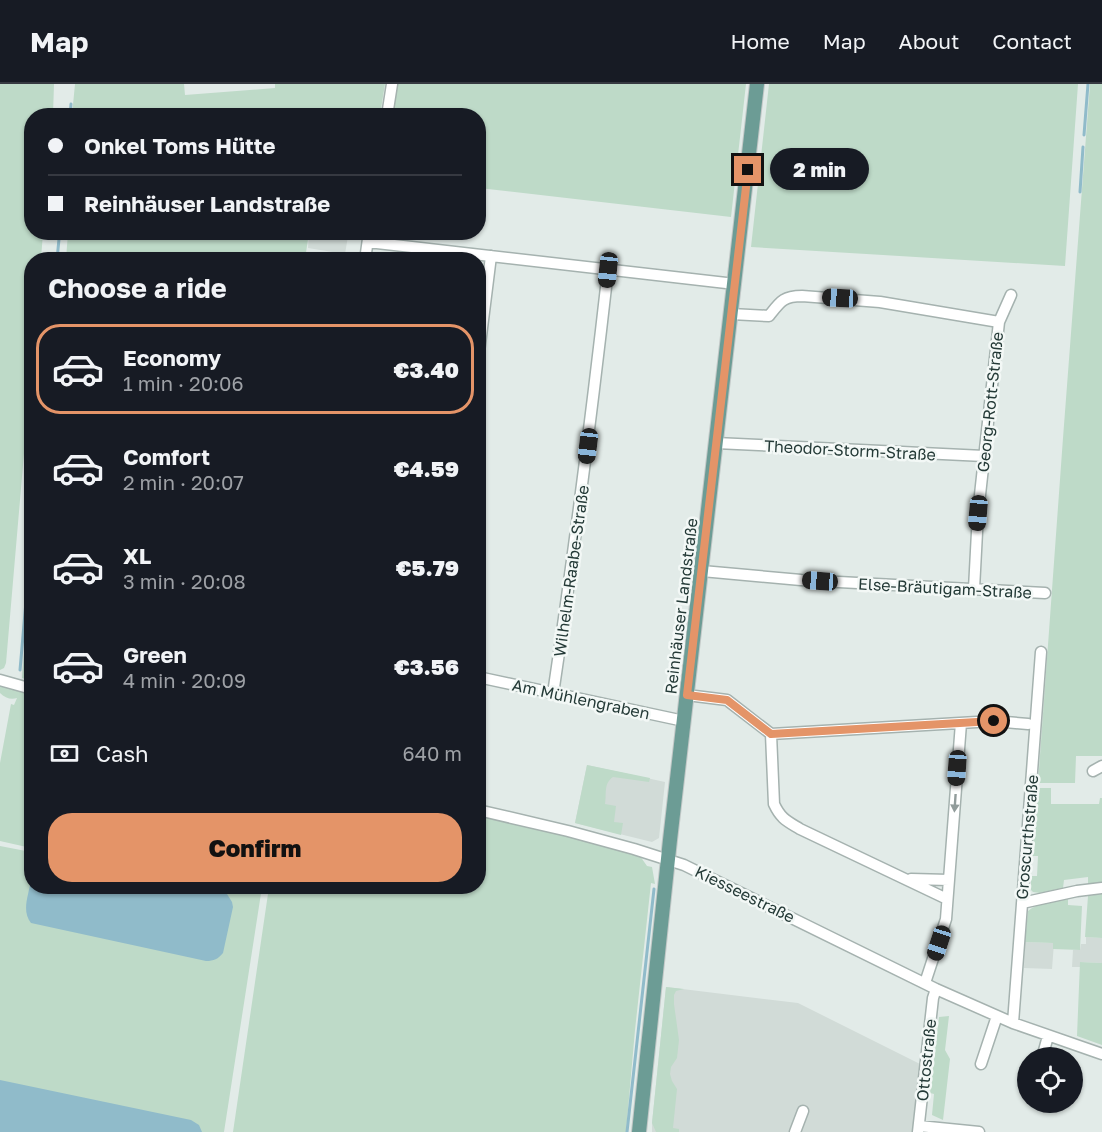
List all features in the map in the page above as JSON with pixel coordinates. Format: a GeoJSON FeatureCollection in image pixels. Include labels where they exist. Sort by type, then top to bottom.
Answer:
{"type":"FeatureCollection","features":[{"type":"Feature","properties":{"kind":"main road","name":"Reinhäuser Landstraße"},"geometry":{"type":"LineString","coordinates":[[639,1132],[757,84]]}},
{"type":"Feature","properties":{"kind":"street"},"geometry":{"type":"LineString","coordinates":[[388,108],[392,84]]}},
{"type":"Feature","properties":{"kind":"street"},"geometry":{"type":"LineString","coordinates":[[387,240],[465,252]]}},
{"type":"Feature","properties":{"kind":"street"},"geometry":{"type":"LineString","coordinates":[[486,255],[735,284]]}},
{"type":"Feature","properties":{"kind":"street"},"geometry":{"type":"LineString","coordinates":[[486,296],[491,256]]}},
{"type":"Feature","properties":{"kind":"street","name":"Wilhelm-Raabe-Straße"},"geometry":{"type":"LineString","coordinates":[[553,694],[577,528],[608,270]]}},
{"type":"Feature","properties":{"kind":"street","name":"Georg-Rott-Straße"},"geometry":{"type":"LineString","coordinates":[[974,590],[977,526],[999,322],[1011,295]]}},
{"type":"Feature","properties":{"kind":"street"},"geometry":{"type":"LineString","coordinates":[[731,314],[769,316],[785,298],[802,296],[874,301],[999,322]]}},
{"type":"Feature","properties":{"kind":"street","name":"Theodor-Storm-Straße"},"geometry":{"type":"LineString","coordinates":[[716,443],[984,456]]}},
{"type":"Feature","properties":{"kind":"street","name":"Else-Bräutigam-Straße"},"geometry":{"type":"LineString","coordinates":[[702,571],[1045,593]]}},
{"type":"Feature","properties":{"kind":"street","name":"Groscurthstraße"},"geometry":{"type":"LineString","coordinates":[[1013,1023],[1041,652]]}},
{"type":"Feature","properties":{"kind":"street","name":"Am Mühlengraben"},"geometry":{"type":"LineString","coordinates":[[486,679],[684,721]]}},
{"type":"Feature","properties":{"kind":"street"},"geometry":{"type":"LineString","coordinates":[[0,680],[24,687]]}},
{"type":"Feature","properties":{"kind":"street"},"geometry":{"type":"LineString","coordinates":[[687,695],[727,700],[771,734],[994,721],[1028,724]]}},
{"type":"Feature","properties":{"kind":"street"},"geometry":{"type":"LineString","coordinates":[[925,983],[946,919],[961,723]]}},
{"type":"Feature","properties":{"kind":"street"},"geometry":{"type":"LineString","coordinates":[[771,734],[774,804],[778,814],[800,829],[947,899]]}},
{"type":"Feature","properties":{"kind":"street","name":"Kiesseestraße"},"geometry":{"type":"LineString","coordinates":[[486,812],[568,831],[684,865],[936,989],[1013,1023],[1102,1054]]}},
{"type":"Feature","properties":{"kind":"street"},"geometry":{"type":"LineString","coordinates":[[904,879],[949,880]]}},
{"type":"Feature","properties":{"kind":"street"},"geometry":{"type":"LineString","coordinates":[[1022,903],[1102,888]]}},
{"type":"Feature","properties":{"kind":"street","name":"Ottostraße"},"geometry":{"type":"LineString","coordinates":[[918,1129],[933,998],[936,989]]}},
{"type":"Feature","properties":{"kind":"street"},"geometry":{"type":"LineString","coordinates":[[981,1064],[996,1016]]}},
{"type":"Feature","properties":{"kind":"street"},"geometry":{"type":"LineString","coordinates":[[1045,1047],[1048,1036]]}},
{"type":"Feature","properties":{"kind":"street"},"geometry":{"type":"LineString","coordinates":[[795,1132],[803,1111]]}},
{"type":"Feature","properties":{"kind":"street"},"geometry":{"type":"LineString","coordinates":[[918,1129],[979,1132]]}},
{"type":"Feature","properties":{"kind":"shaded area"},"geometry":{"type":"Polygon","coordinates":[[[309,240],[347,240],[345,252],[308,248],[309,240]]]}},
{"type":"Feature","properties":{"kind":"shaded area"},"geometry":{"type":"Polygon","coordinates":[[[587,765],[665,782],[659,838],[652,842],[575,823],[587,765]]]}},
{"type":"Feature","properties":{"kind":"shaded area"},"geometry":{"type":"Polygon","coordinates":[[[1086,937],[1102,938],[1102,963],[1080,962],[1080,967],[1072,967],[1073,950],[1080,950],[1081,944],[1086,944],[1086,937]]]}},
{"type":"Feature","properties":{"kind":"shaded area"},"geometry":{"type":"Polygon","coordinates":[[[1025,942],[1054,943],[1052,969],[1024,968],[1025,942]]]}},
{"type":"Feature","properties":{"kind":"shaded area"},"geometry":{"type":"Polygon","coordinates":[[[666,987],[798,1003],[920,1064],[913,1125],[922,1132],[652,1132],[666,987]]]}},
{"type":"Feature","properties":{"kind":"green space"},"geometry":{"type":"Polygon","coordinates":[[[0,84],[54,84],[53,108],[24,108],[24,240],[42,240],[42,252],[24,252],[24,453],[6,663],[0,670],[0,84]]]}},
{"type":"Feature","properties":{"kind":"green space"},"geometry":{"type":"Polygon","coordinates":[[[75,84],[184,84],[185,95],[275,88],[275,84],[385,84],[381,108],[73,108],[75,84]]]}},
{"type":"Feature","properties":{"kind":"green space"},"geometry":{"type":"Polygon","coordinates":[[[397,84],[746,84],[731,217],[486,189],[486,108],[393,108],[397,84]]]}},
{"type":"Feature","properties":{"kind":"green space"},"geometry":{"type":"Polygon","coordinates":[[[769,84],[1078,84],[1065,266],[751,247],[769,84]]]}},
{"type":"Feature","properties":{"kind":"green space"},"geometry":{"type":"Polygon","coordinates":[[[1090,84],[1102,84],[1102,756],[1076,756],[1075,783],[1038,783],[1063,438],[1090,84]]]}},
{"type":"Feature","properties":{"kind":"green space"},"geometry":{"type":"Polygon","coordinates":[[[67,240],[308,240],[306,252],[67,252],[67,240]]]}},
{"type":"Feature","properties":{"kind":"green space"},"geometry":{"type":"Polygon","coordinates":[[[24,653],[24,679],[22,678],[24,653]]]}},
{"type":"Feature","properties":{"kind":"green space"},"geometry":{"type":"Polygon","coordinates":[[[0,682],[24,690],[24,846],[0,841],[0,763],[11,704],[14,705],[17,698],[8,698],[0,693],[0,682]]]}},
{"type":"Feature","properties":{"kind":"green space"},"geometry":{"type":"Polygon","coordinates":[[[587,765],[650,778],[649,782],[613,777],[608,783],[605,804],[616,806],[614,822],[623,823],[621,835],[575,823],[587,765]]]}},
{"type":"Feature","properties":{"kind":"green space"},"geometry":{"type":"Polygon","coordinates":[[[1038,788],[1051,788],[1051,804],[1099,804],[1102,798],[1102,883],[1088,884],[1088,877],[1064,880],[1063,888],[1040,893],[1031,890],[1031,876],[1037,876],[1038,856],[1032,856],[1038,788]]]}},
{"type":"Feature","properties":{"kind":"green space"},"geometry":{"type":"Polygon","coordinates":[[[486,816],[594,842],[640,856],[647,866],[652,867],[655,884],[651,883],[626,1132],[233,1132],[268,894],[486,894],[486,816]]]}},
{"type":"Feature","properties":{"kind":"green space"},"geometry":{"type":"Polygon","coordinates":[[[0,846],[24,851],[24,894],[261,894],[224,1132],[0,1132],[0,846]]]}},
{"type":"Feature","properties":{"kind":"green space"},"geometry":{"type":"Polygon","coordinates":[[[1102,894],[1102,938],[1085,937],[1088,896],[1102,894]]]}},
{"type":"Feature","properties":{"kind":"green space"},"geometry":{"type":"Polygon","coordinates":[[[1068,899],[1068,905],[1082,906],[1080,950],[1053,949],[1053,943],[1025,942],[1028,911],[1042,904],[1068,899]]]}},
{"type":"Feature","properties":{"kind":"green space"},"geometry":{"type":"Polygon","coordinates":[[[1080,962],[1102,963],[1102,1045],[1077,1036],[1080,962]]]}},
{"type":"Feature","properties":{"kind":"green space"},"geometry":{"type":"Polygon","coordinates":[[[666,987],[684,989],[676,991],[674,995],[679,1040],[677,1058],[671,1067],[670,1074],[677,1089],[673,1128],[679,1129],[679,1132],[656,1132],[652,1123],[666,987]]]}},
{"type":"Feature","properties":{"kind":"green space"},"geometry":{"type":"Polygon","coordinates":[[[949,1016],[945,1050],[950,1059],[943,1120],[932,1115],[934,1094],[930,1093],[939,1017],[949,1016]]]}},
{"type":"Feature","properties":{"kind":"water"},"geometry":{"type":"Polygon","coordinates":[[[28,894],[227,894],[233,907],[223,953],[216,959],[206,961],[31,923],[26,913],[28,894]]]}},
{"type":"Feature","properties":{"kind":"water"},"geometry":{"type":"Polygon","coordinates":[[[0,1080],[191,1120],[199,1125],[202,1132],[0,1132],[0,1080]]]}},
{"type":"Feature","properties":{"kind":"waterway"},"geometry":{"type":"LineString","coordinates":[[1084,135],[1088,84]]}},
{"type":"Feature","properties":{"kind":"waterway"},"geometry":{"type":"LineString","coordinates":[[71,104],[71,108]]}},
{"type":"Feature","properties":{"kind":"waterway"},"geometry":{"type":"LineString","coordinates":[[1080,192],[1083,147]]}},
{"type":"Feature","properties":{"kind":"waterway"},"geometry":{"type":"LineString","coordinates":[[58,252],[59,240]]}},
{"type":"Feature","properties":{"kind":"waterway"},"geometry":{"type":"LineString","coordinates":[[20,670],[24,624]]}},
{"type":"Feature","properties":{"kind":"waterway"},"geometry":{"type":"LineString","coordinates":[[627,1132],[654,889]]}},
{"type":"Feature","properties":{"kind":"route"},"geometry":{"type":"LineString","coordinates":[[748,170],[687,695],[727,700],[771,734],[994,721]]}}]}
